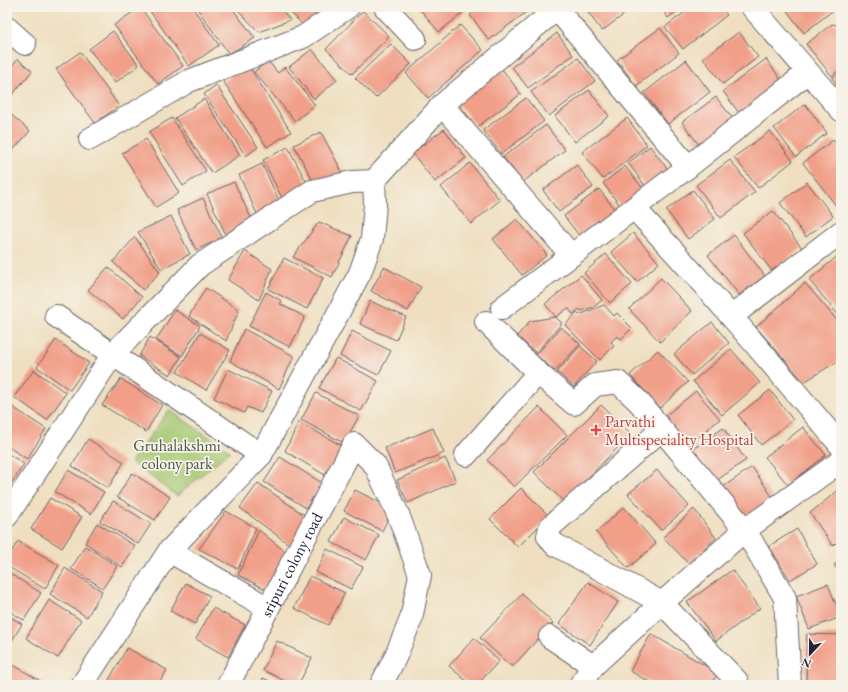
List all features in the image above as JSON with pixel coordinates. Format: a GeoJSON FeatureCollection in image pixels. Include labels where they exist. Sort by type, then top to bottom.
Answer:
{"type":"FeatureCollection","features":[{"type":"Feature","properties":{"kind":"street"},"geometry":{"type":"LineString","coordinates":[[90,139],[189,81],[303,37],[348,7]]}},
{"type":"Feature","properties":{"kind":"street"},"geometry":{"type":"LineString","coordinates":[[385,7],[415,39]]}},
{"type":"Feature","properties":{"kind":"street"},"geometry":{"type":"LineString","coordinates":[[752,7],[841,110]]}},
{"type":"Feature","properties":{"kind":"street"},"geometry":{"type":"LineString","coordinates":[[7,516],[113,354],[200,265],[312,191],[352,182],[374,181],[442,104],[558,8],[688,167]]}},
{"type":"Feature","properties":{"kind":"street"},"geometry":{"type":"LineString","coordinates":[[7,28],[25,44]]}},
{"type":"Feature","properties":{"kind":"street"},"geometry":{"type":"LineString","coordinates":[[790,685],[785,598],[745,530],[638,402],[618,382],[595,385],[574,404],[538,373],[494,315],[688,167],[808,72]]}},
{"type":"Feature","properties":{"kind":"street"},"geometry":{"type":"LineString","coordinates":[[442,104],[571,255]]}},
{"type":"Feature","properties":{"kind":"street"},"geometry":{"type":"LineString","coordinates":[[82,685],[169,551],[261,455],[360,273],[372,239],[376,204],[374,181]]}},
{"type":"Feature","properties":{"kind":"street"},"geometry":{"type":"LineString","coordinates":[[634,208],[732,316],[841,446]]}},
{"type":"Feature","properties":{"kind":"street"},"geometry":{"type":"LineString","coordinates":[[732,316],[841,232]]}},
{"type":"Feature","properties":{"kind":"street"},"geometry":{"type":"LineString","coordinates":[[56,316],[261,455]]}},
{"type":"Feature","properties":{"kind":"street"},"geometry":{"type":"LineString","coordinates":[[466,456],[538,373]]}},
{"type":"Feature","properties":{"kind":"street"},"geometry":{"type":"LineString","coordinates":[[661,430],[550,526],[548,536],[554,544],[662,603],[737,681],[734,685]]}},
{"type":"Feature","properties":{"kind":"street","name":"sripuri colony road"},"geometry":{"type":"LineString","coordinates":[[228,685],[354,444],[375,466],[398,514],[420,575],[411,619],[395,658],[381,685]]}},
{"type":"Feature","properties":{"kind":"street"},"geometry":{"type":"LineString","coordinates":[[580,685],[593,666],[745,530],[841,461]]}},
{"type":"Feature","properties":{"kind":"street"},"geometry":{"type":"LineString","coordinates":[[169,551],[268,608]]}},
{"type":"Feature","properties":{"kind":"street"},"geometry":{"type":"LineString","coordinates":[[550,637],[593,666]]}},
{"type":"Feature","properties":{"kind":"green space","name":"Gruhalakshmi colony park"},"geometry":{"type":"Polygon","coordinates":[[[169,410],[230,451],[177,496],[131,462],[169,410]]]}},
{"type":"Feature","properties":{"kind":"building"},"geometry":{"type":"Polygon","coordinates":[[[140,7],[183,66],[158,84],[114,25],[140,7]]]}},
{"type":"Feature","properties":{"kind":"building"},"geometry":{"type":"Polygon","coordinates":[[[147,7],[192,7],[219,45],[189,66],[147,7]]]}},
{"type":"Feature","properties":{"kind":"building"},"geometry":{"type":"Polygon","coordinates":[[[196,7],[231,7],[255,38],[229,54],[196,7]]]}},
{"type":"Feature","properties":{"kind":"building"},"geometry":{"type":"Polygon","coordinates":[[[235,7],[279,7],[290,20],[259,32],[235,7]]]}},
{"type":"Feature","properties":{"kind":"building"},"geometry":{"type":"Polygon","coordinates":[[[285,7],[330,7],[304,26],[285,7]]]}},
{"type":"Feature","properties":{"kind":"building"},"geometry":{"type":"Polygon","coordinates":[[[418,7],[470,7],[439,32],[418,7]]]}},
{"type":"Feature","properties":{"kind":"building"},"geometry":{"type":"Polygon","coordinates":[[[481,7],[533,7],[489,40],[470,15],[481,7]]]}},
{"type":"Feature","properties":{"kind":"building"},"geometry":{"type":"Polygon","coordinates":[[[584,7],[634,7],[602,31],[584,7]]]}},
{"type":"Feature","properties":{"kind":"building"},"geometry":{"type":"Polygon","coordinates":[[[660,7],[682,7],[668,18],[660,7]]]}},
{"type":"Feature","properties":{"kind":"building"},"geometry":{"type":"Polygon","coordinates":[[[692,7],[721,7],[727,15],[683,49],[665,27],[692,7]]]}},
{"type":"Feature","properties":{"kind":"building"},"geometry":{"type":"Polygon","coordinates":[[[784,7],[835,7],[836,8],[804,33],[784,7]]]}},
{"type":"Feature","properties":{"kind":"building"},"geometry":{"type":"Polygon","coordinates":[[[363,11],[389,36],[352,74],[326,49],[363,11]]]}},
{"type":"Feature","properties":{"kind":"building"},"geometry":{"type":"Polygon","coordinates":[[[832,24],[841,26],[841,68],[832,76],[806,44],[832,24]]]}},
{"type":"Feature","properties":{"kind":"building"},"geometry":{"type":"Polygon","coordinates":[[[460,25],[483,50],[428,98],[406,73],[460,25]]]}},
{"type":"Feature","properties":{"kind":"building"},"geometry":{"type":"Polygon","coordinates":[[[660,28],[679,53],[636,86],[617,60],[660,28]]]}},
{"type":"Feature","properties":{"kind":"building"},"geometry":{"type":"Polygon","coordinates":[[[113,31],[139,65],[115,83],[89,49],[113,31]]]}},
{"type":"Feature","properties":{"kind":"building"},"geometry":{"type":"Polygon","coordinates":[[[739,32],[758,57],[723,84],[703,58],[739,32]]]}},
{"type":"Feature","properties":{"kind":"building"},"geometry":{"type":"Polygon","coordinates":[[[557,33],[573,55],[528,88],[512,67],[557,33]]]}},
{"type":"Feature","properties":{"kind":"building"},"geometry":{"type":"Polygon","coordinates":[[[391,44],[411,64],[376,98],[355,78],[391,44]]]}},
{"type":"Feature","properties":{"kind":"building"},"geometry":{"type":"Polygon","coordinates":[[[312,49],[337,80],[314,99],[289,67],[312,49]]]}},
{"type":"Feature","properties":{"kind":"building"},"geometry":{"type":"Polygon","coordinates":[[[80,52],[119,106],[95,123],[56,69],[80,52]]]}},
{"type":"Feature","properties":{"kind":"building"},"geometry":{"type":"Polygon","coordinates":[[[7,54],[11,58],[7,62],[7,54]]]}},
{"type":"Feature","properties":{"kind":"building"},"geometry":{"type":"Polygon","coordinates":[[[578,58],[595,81],[549,116],[531,92],[578,58]]]}},
{"type":"Feature","properties":{"kind":"building"},"geometry":{"type":"Polygon","coordinates":[[[18,59],[32,71],[7,101],[7,72],[18,59]]]}},
{"type":"Feature","properties":{"kind":"building"},"geometry":{"type":"Polygon","coordinates":[[[766,59],[782,81],[739,113],[723,91],[766,59]]]}},
{"type":"Feature","properties":{"kind":"building"},"geometry":{"type":"Polygon","coordinates":[[[686,60],[710,92],[668,124],[644,93],[686,60]]]}},
{"type":"Feature","properties":{"kind":"building"},"geometry":{"type":"Polygon","coordinates":[[[268,61],[278,73],[285,67],[315,105],[295,121],[254,72],[268,61]]]}},
{"type":"Feature","properties":{"kind":"building"},"geometry":{"type":"Polygon","coordinates":[[[248,65],[291,132],[267,147],[223,81],[248,65]]]}},
{"type":"Feature","properties":{"kind":"building"},"geometry":{"type":"Polygon","coordinates":[[[502,69],[521,94],[477,127],[458,103],[502,69]]]}},
{"type":"Feature","properties":{"kind":"building"},"geometry":{"type":"Polygon","coordinates":[[[841,71],[841,90],[832,78],[841,71]]]}},
{"type":"Feature","properties":{"kind":"building"},"geometry":{"type":"Polygon","coordinates":[[[216,85],[258,147],[246,156],[204,94],[216,85]]]}},
{"type":"Feature","properties":{"kind":"building"},"geometry":{"type":"Polygon","coordinates":[[[589,90],[609,116],[575,142],[555,116],[589,90]]]}},
{"type":"Feature","properties":{"kind":"building"},"geometry":{"type":"Polygon","coordinates":[[[716,97],[733,119],[699,145],[682,122],[716,97]]]}},
{"type":"Feature","properties":{"kind":"building"},"geometry":{"type":"Polygon","coordinates":[[[526,98],[544,121],[501,154],[483,130],[526,98]]]}},
{"type":"Feature","properties":{"kind":"building"},"geometry":{"type":"Polygon","coordinates":[[[204,99],[240,155],[212,173],[175,118],[204,99]]]}},
{"type":"Feature","properties":{"kind":"building"},"geometry":{"type":"Polygon","coordinates":[[[805,104],[827,133],[796,157],[774,128],[805,104]]]}},
{"type":"Feature","properties":{"kind":"building"},"geometry":{"type":"Polygon","coordinates":[[[8,112],[30,131],[7,157],[7,113],[8,112]]]}},
{"type":"Feature","properties":{"kind":"building"},"geometry":{"type":"Polygon","coordinates":[[[172,118],[206,171],[183,186],[149,132],[172,118]]]}},
{"type":"Feature","properties":{"kind":"building"},"geometry":{"type":"Polygon","coordinates":[[[627,118],[647,145],[603,179],[582,152],[627,118]]]}},
{"type":"Feature","properties":{"kind":"building"},"geometry":{"type":"Polygon","coordinates":[[[546,125],[565,150],[523,182],[503,157],[546,125]]]}},
{"type":"Feature","properties":{"kind":"building"},"geometry":{"type":"Polygon","coordinates":[[[444,129],[466,158],[435,182],[412,153],[444,129]]]}},
{"type":"Feature","properties":{"kind":"building"},"geometry":{"type":"Polygon","coordinates":[[[770,131],[793,161],[758,188],[734,157],[770,131]]]}},
{"type":"Feature","properties":{"kind":"building"},"geometry":{"type":"Polygon","coordinates":[[[321,132],[342,172],[315,185],[294,145],[321,132]]]}},
{"type":"Feature","properties":{"kind":"building"},"geometry":{"type":"Polygon","coordinates":[[[146,139],[179,193],[156,207],[122,153],[146,139]]]}},
{"type":"Feature","properties":{"kind":"building"},"geometry":{"type":"Polygon","coordinates":[[[833,140],[841,150],[841,212],[803,163],[833,140]]]}},
{"type":"Feature","properties":{"kind":"building"},"geometry":{"type":"Polygon","coordinates":[[[650,146],[669,171],[647,188],[628,163],[650,146]]]}},
{"type":"Feature","properties":{"kind":"building"},"geometry":{"type":"Polygon","coordinates":[[[288,147],[310,189],[284,202],[263,160],[288,147]]]}},
{"type":"Feature","properties":{"kind":"building"},"geometry":{"type":"Polygon","coordinates":[[[730,160],[755,192],[721,218],[696,185],[730,160]]]}},
{"type":"Feature","properties":{"kind":"building"},"geometry":{"type":"Polygon","coordinates":[[[470,163],[500,200],[471,224],[441,187],[470,163]]]}},
{"type":"Feature","properties":{"kind":"building"},"geometry":{"type":"Polygon","coordinates":[[[262,164],[281,205],[258,216],[239,175],[262,164]]]}},
{"type":"Feature","properties":{"kind":"building"},"geometry":{"type":"Polygon","coordinates":[[[577,165],[593,187],[559,212],[543,190],[577,165]]]}},
{"type":"Feature","properties":{"kind":"building"},"geometry":{"type":"Polygon","coordinates":[[[625,166],[644,190],[621,207],[603,183],[625,166]]]}},
{"type":"Feature","properties":{"kind":"building"},"geometry":{"type":"Polygon","coordinates":[[[234,182],[254,224],[227,237],[207,194],[234,182]]]}},
{"type":"Feature","properties":{"kind":"building"},"geometry":{"type":"Polygon","coordinates":[[[807,182],[833,216],[806,237],[780,203],[807,182]]]}},
{"type":"Feature","properties":{"kind":"building"},"geometry":{"type":"Polygon","coordinates":[[[599,189],[616,211],[581,238],[564,216],[599,189]]]}},
{"type":"Feature","properties":{"kind":"building"},"geometry":{"type":"Polygon","coordinates":[[[693,190],[715,219],[688,239],[666,210],[693,190]]]}},
{"type":"Feature","properties":{"kind":"building"},"geometry":{"type":"Polygon","coordinates":[[[203,198],[222,238],[196,250],[177,210],[203,198]]]}},
{"type":"Feature","properties":{"kind":"building"},"geometry":{"type":"Polygon","coordinates":[[[773,211],[802,248],[772,271],[743,233],[773,211]]]}},
{"type":"Feature","properties":{"kind":"building"},"geometry":{"type":"Polygon","coordinates":[[[171,216],[190,254],[161,269],[138,232],[171,216]]]}},
{"type":"Feature","properties":{"kind":"building"},"geometry":{"type":"Polygon","coordinates":[[[517,219],[547,255],[522,275],[493,239],[517,219]]]}},
{"type":"Feature","properties":{"kind":"building"},"geometry":{"type":"Polygon","coordinates":[[[319,222],[352,236],[332,277],[293,257],[319,222]]]}},
{"type":"Feature","properties":{"kind":"building"},"geometry":{"type":"Polygon","coordinates":[[[633,233],[659,263],[637,282],[611,252],[633,233]]]}},
{"type":"Feature","properties":{"kind":"building"},"geometry":{"type":"Polygon","coordinates":[[[734,235],[765,276],[739,295],[708,255],[734,235]]]}},
{"type":"Feature","properties":{"kind":"building"},"geometry":{"type":"Polygon","coordinates":[[[135,237],[160,272],[143,290],[113,262],[135,237]]]}},
{"type":"Feature","properties":{"kind":"building"},"geometry":{"type":"Polygon","coordinates":[[[245,251],[272,269],[259,300],[228,280],[245,251]]]}},
{"type":"Feature","properties":{"kind":"building"},"geometry":{"type":"Polygon","coordinates":[[[841,253],[841,318],[809,280],[841,253]]]}},
{"type":"Feature","properties":{"kind":"building"},"geometry":{"type":"Polygon","coordinates":[[[606,254],[632,284],[610,303],[584,273],[606,254]]]}},
{"type":"Feature","properties":{"kind":"building"},"geometry":{"type":"Polygon","coordinates":[[[284,258],[323,278],[307,309],[268,289],[284,258]]]}},
{"type":"Feature","properties":{"kind":"building"},"geometry":{"type":"Polygon","coordinates":[[[108,267],[142,297],[123,319],[88,290],[108,267]]]}},
{"type":"Feature","properties":{"kind":"building"},"geometry":{"type":"Polygon","coordinates":[[[384,267],[421,287],[408,311],[371,291],[384,267]]]}},
{"type":"Feature","properties":{"kind":"building"},"geometry":{"type":"Polygon","coordinates":[[[581,275],[602,300],[594,307],[581,311],[579,309],[573,314],[568,308],[556,317],[545,304],[581,275]]]}},
{"type":"Feature","properties":{"kind":"building"},"geometry":{"type":"Polygon","coordinates":[[[661,278],[692,311],[660,342],[629,309],[661,278]]]}},
{"type":"Feature","properties":{"kind":"building"},"geometry":{"type":"Polygon","coordinates":[[[805,283],[841,325],[841,359],[804,382],[756,327],[805,283]]]}},
{"type":"Feature","properties":{"kind":"building"},"geometry":{"type":"Polygon","coordinates":[[[206,288],[239,310],[226,341],[189,316],[206,288]]]}},
{"type":"Feature","properties":{"kind":"building"},"geometry":{"type":"Polygon","coordinates":[[[266,292],[282,301],[280,304],[305,317],[290,347],[249,326],[266,292]]]}},
{"type":"Feature","properties":{"kind":"building"},"geometry":{"type":"Polygon","coordinates":[[[370,301],[406,317],[396,340],[360,324],[370,301]]]}},
{"type":"Feature","properties":{"kind":"building"},"geometry":{"type":"Polygon","coordinates":[[[604,305],[614,316],[617,313],[632,328],[621,339],[617,336],[611,342],[614,346],[600,360],[565,325],[577,312],[579,315],[604,305]]]}},
{"type":"Feature","properties":{"kind":"building"},"geometry":{"type":"Polygon","coordinates":[[[175,310],[200,326],[182,356],[156,340],[175,310]]]}},
{"type":"Feature","properties":{"kind":"building"},"geometry":{"type":"Polygon","coordinates":[[[555,317],[562,323],[536,353],[517,336],[530,321],[555,317]]]}},
{"type":"Feature","properties":{"kind":"building"},"geometry":{"type":"Polygon","coordinates":[[[712,322],[729,343],[692,375],[674,354],[712,322]]]}},
{"type":"Feature","properties":{"kind":"building"},"geometry":{"type":"Polygon","coordinates":[[[561,327],[580,344],[555,371],[536,355],[561,327]]]}},
{"type":"Feature","properties":{"kind":"building"},"geometry":{"type":"Polygon","coordinates":[[[244,329],[294,356],[279,389],[230,361],[244,329]]]}},
{"type":"Feature","properties":{"kind":"building"},"geometry":{"type":"Polygon","coordinates":[[[352,331],[391,351],[378,375],[340,356],[352,331]]]}},
{"type":"Feature","properties":{"kind":"building"},"geometry":{"type":"Polygon","coordinates":[[[200,333],[230,350],[206,390],[177,372],[200,333]]]}},
{"type":"Feature","properties":{"kind":"building"},"geometry":{"type":"Polygon","coordinates":[[[150,337],[181,357],[170,375],[139,356],[150,337]]]}},
{"type":"Feature","properties":{"kind":"building"},"geometry":{"type":"Polygon","coordinates":[[[56,340],[89,363],[70,390],[37,367],[56,340]]]}},
{"type":"Feature","properties":{"kind":"building"},"geometry":{"type":"Polygon","coordinates":[[[580,346],[597,361],[574,387],[557,372],[580,346]]]}},
{"type":"Feature","properties":{"kind":"building"},"geometry":{"type":"Polygon","coordinates":[[[731,349],[760,383],[722,415],[693,381],[731,349]]]}},
{"type":"Feature","properties":{"kind":"building"},"geometry":{"type":"Polygon","coordinates":[[[658,350],[688,382],[660,408],[630,375],[658,350]]]}},
{"type":"Feature","properties":{"kind":"building"},"geometry":{"type":"Polygon","coordinates":[[[336,358],[378,381],[361,411],[319,388],[336,358]]]}},
{"type":"Feature","properties":{"kind":"building"},"geometry":{"type":"Polygon","coordinates":[[[228,369],[272,391],[261,413],[247,407],[244,413],[214,398],[228,369]]]}},
{"type":"Feature","properties":{"kind":"building"},"geometry":{"type":"Polygon","coordinates":[[[34,370],[66,393],[47,420],[14,397],[34,370]]]}},
{"type":"Feature","properties":{"kind":"building"},"geometry":{"type":"Polygon","coordinates":[[[121,379],[162,405],[146,432],[102,405],[121,379]]]}},
{"type":"Feature","properties":{"kind":"building"},"geometry":{"type":"Polygon","coordinates":[[[770,390],[793,420],[761,445],[738,415],[770,390]]]}},
{"type":"Feature","properties":{"kind":"building"},"geometry":{"type":"Polygon","coordinates":[[[696,391],[720,419],[689,445],[665,416],[696,391]]]}},
{"type":"Feature","properties":{"kind":"building"},"geometry":{"type":"Polygon","coordinates":[[[316,393],[359,416],[344,443],[301,420],[316,393]]]}},
{"type":"Feature","properties":{"kind":"building"},"geometry":{"type":"Polygon","coordinates":[[[8,404],[46,429],[27,459],[7,446],[8,404]]]}},
{"type":"Feature","properties":{"kind":"building"},"geometry":{"type":"Polygon","coordinates":[[[601,405],[631,434],[564,502],[534,472],[601,405]]]}},
{"type":"Feature","properties":{"kind":"building"},"geometry":{"type":"Polygon","coordinates":[[[539,407],[567,435],[514,487],[487,460],[539,407]]]}},
{"type":"Feature","properties":{"kind":"building"},"geometry":{"type":"Polygon","coordinates":[[[299,422],[344,447],[330,478],[285,451],[299,422]]]}},
{"type":"Feature","properties":{"kind":"building"},"geometry":{"type":"Polygon","coordinates":[[[803,427],[826,455],[788,485],[765,457],[803,427]]]}},
{"type":"Feature","properties":{"kind":"building"},"geometry":{"type":"Polygon","coordinates":[[[433,428],[444,453],[395,473],[385,448],[433,428]]]}},
{"type":"Feature","properties":{"kind":"building"},"geometry":{"type":"Polygon","coordinates":[[[723,428],[746,460],[713,483],[690,451],[723,428]]]}},
{"type":"Feature","properties":{"kind":"building"},"geometry":{"type":"Polygon","coordinates":[[[88,439],[124,462],[108,488],[72,466],[88,439]]]}},
{"type":"Feature","properties":{"kind":"building"},"geometry":{"type":"Polygon","coordinates":[[[7,453],[24,464],[7,490],[7,453]]]}},
{"type":"Feature","properties":{"kind":"building"},"geometry":{"type":"Polygon","coordinates":[[[280,457],[322,483],[306,508],[264,482],[280,457]]]}},
{"type":"Feature","properties":{"kind":"building"},"geometry":{"type":"Polygon","coordinates":[[[445,458],[456,481],[408,503],[397,480],[445,458]]]}},
{"type":"Feature","properties":{"kind":"building"},"geometry":{"type":"Polygon","coordinates":[[[752,467],[773,498],[744,517],[723,487],[752,467]]]}},
{"type":"Feature","properties":{"kind":"building"},"geometry":{"type":"Polygon","coordinates":[[[68,470],[104,492],[91,514],[55,492],[68,470]]]}},
{"type":"Feature","properties":{"kind":"building"},"geometry":{"type":"Polygon","coordinates":[[[657,470],[689,506],[661,530],[628,494],[657,470]]]}},
{"type":"Feature","properties":{"kind":"building"},"geometry":{"type":"Polygon","coordinates":[[[132,473],[170,497],[155,520],[117,497],[132,473]]]}},
{"type":"Feature","properties":{"kind":"building"},"geometry":{"type":"Polygon","coordinates":[[[258,483],[307,517],[294,548],[240,508],[258,483]]]}},
{"type":"Feature","properties":{"kind":"building"},"geometry":{"type":"Polygon","coordinates":[[[521,488],[549,516],[518,547],[490,519],[521,488]]]}},
{"type":"Feature","properties":{"kind":"building"},"geometry":{"type":"Polygon","coordinates":[[[841,488],[841,538],[833,546],[810,513],[841,488]]]}},
{"type":"Feature","properties":{"kind":"building"},"geometry":{"type":"Polygon","coordinates":[[[355,490],[393,509],[382,531],[344,511],[355,490]]]}},
{"type":"Feature","properties":{"kind":"building"},"geometry":{"type":"Polygon","coordinates":[[[50,498],[82,517],[62,548],[31,529],[50,498]]]}},
{"type":"Feature","properties":{"kind":"building"},"geometry":{"type":"Polygon","coordinates":[[[113,501],[151,524],[138,544],[100,521],[113,501]]]}},
{"type":"Feature","properties":{"kind":"building"},"geometry":{"type":"Polygon","coordinates":[[[624,507],[656,544],[628,568],[596,532],[624,507]]]}},
{"type":"Feature","properties":{"kind":"building"},"geometry":{"type":"Polygon","coordinates":[[[694,509],[716,538],[688,563],[663,537],[694,509]]]}},
{"type":"Feature","properties":{"kind":"building"},"geometry":{"type":"Polygon","coordinates":[[[226,511],[256,528],[238,569],[199,549],[226,511]]]}},
{"type":"Feature","properties":{"kind":"building"},"geometry":{"type":"Polygon","coordinates":[[[344,517],[379,535],[366,560],[331,542],[344,517]]]}},
{"type":"Feature","properties":{"kind":"building"},"geometry":{"type":"Polygon","coordinates":[[[97,523],[135,546],[122,567],[85,543],[97,523]]]}},
{"type":"Feature","properties":{"kind":"building"},"geometry":{"type":"Polygon","coordinates":[[[797,529],[817,564],[790,580],[769,546],[797,529]]]}},
{"type":"Feature","properties":{"kind":"building"},"geometry":{"type":"Polygon","coordinates":[[[259,530],[287,553],[271,592],[238,575],[259,530]]]}},
{"type":"Feature","properties":{"kind":"building"},"geometry":{"type":"Polygon","coordinates":[[[18,541],[59,565],[45,589],[7,566],[7,559],[18,541]]]}},
{"type":"Feature","properties":{"kind":"building"},"geometry":{"type":"Polygon","coordinates":[[[85,546],[117,566],[103,588],[71,569],[85,546]]]}},
{"type":"Feature","properties":{"kind":"building"},"geometry":{"type":"Polygon","coordinates":[[[327,549],[363,567],[351,589],[316,572],[327,549]]]}},
{"type":"Feature","properties":{"kind":"building"},"geometry":{"type":"Polygon","coordinates":[[[841,560],[841,573],[834,565],[841,560]]]}},
{"type":"Feature","properties":{"kind":"building"},"geometry":{"type":"Polygon","coordinates":[[[65,568],[102,591],[87,617],[50,594],[65,568]]]}},
{"type":"Feature","properties":{"kind":"building"},"geometry":{"type":"Polygon","coordinates":[[[732,570],[760,608],[716,641],[687,602],[732,570]]]}},
{"type":"Feature","properties":{"kind":"building"},"geometry":{"type":"Polygon","coordinates":[[[7,572],[41,593],[24,620],[7,610],[7,572]]]}},
{"type":"Feature","properties":{"kind":"building"},"geometry":{"type":"Polygon","coordinates":[[[310,576],[345,593],[328,625],[294,608],[310,576]]]}},
{"type":"Feature","properties":{"kind":"building"},"geometry":{"type":"Polygon","coordinates":[[[588,582],[618,602],[590,645],[559,624],[588,582]]]}},
{"type":"Feature","properties":{"kind":"building"},"geometry":{"type":"Polygon","coordinates":[[[186,583],[210,596],[195,624],[170,611],[186,583]]]}},
{"type":"Feature","properties":{"kind":"building"},"geometry":{"type":"Polygon","coordinates":[[[828,584],[841,617],[809,629],[796,596],[828,584]]]}},
{"type":"Feature","properties":{"kind":"building"},"geometry":{"type":"Polygon","coordinates":[[[522,594],[553,623],[512,667],[480,638],[522,594]]]}},
{"type":"Feature","properties":{"kind":"building"},"geometry":{"type":"Polygon","coordinates":[[[49,600],[81,620],[58,658],[26,638],[49,600]]]}},
{"type":"Feature","properties":{"kind":"building"},"geometry":{"type":"Polygon","coordinates":[[[213,608],[245,625],[228,657],[196,639],[213,608]]]}},
{"type":"Feature","properties":{"kind":"building"},"geometry":{"type":"Polygon","coordinates":[[[7,615],[22,624],[7,649],[7,615]]]}},
{"type":"Feature","properties":{"kind":"building"},"geometry":{"type":"Polygon","coordinates":[[[651,634],[718,673],[711,685],[655,685],[630,671],[651,634]]]}},
{"type":"Feature","properties":{"kind":"building"},"geometry":{"type":"Polygon","coordinates":[[[807,634],[841,635],[841,683],[806,682],[807,634]]]}},
{"type":"Feature","properties":{"kind":"building"},"geometry":{"type":"Polygon","coordinates":[[[474,638],[499,661],[477,685],[471,685],[449,666],[474,638]]]}},
{"type":"Feature","properties":{"kind":"building"},"geometry":{"type":"Polygon","coordinates":[[[277,641],[312,658],[298,685],[293,685],[263,670],[277,641]]]}},
{"type":"Feature","properties":{"kind":"building"},"geometry":{"type":"Polygon","coordinates":[[[127,648],[167,670],[158,685],[106,685],[127,648]]]}},
{"type":"Feature","properties":{"kind":"building"},"geometry":{"type":"Polygon","coordinates":[[[12,664],[47,685],[7,685],[7,673],[12,664]]]}},
{"type":"Feature","properties":{"kind":"building"},"geometry":{"type":"Polygon","coordinates":[[[263,678],[278,685],[260,685],[263,678]]]}},
{"type":"Feature","properties":{"kind":"building"},"geometry":{"type":"Polygon","coordinates":[[[521,681],[528,685],[518,685],[521,681]]]}},
{"type":"Feature","properties":{"kind":"place","name":"Parvathi Multispeciality Hospital"},"geometry":{"type":"Point","coordinates":[596,430]}}]}
